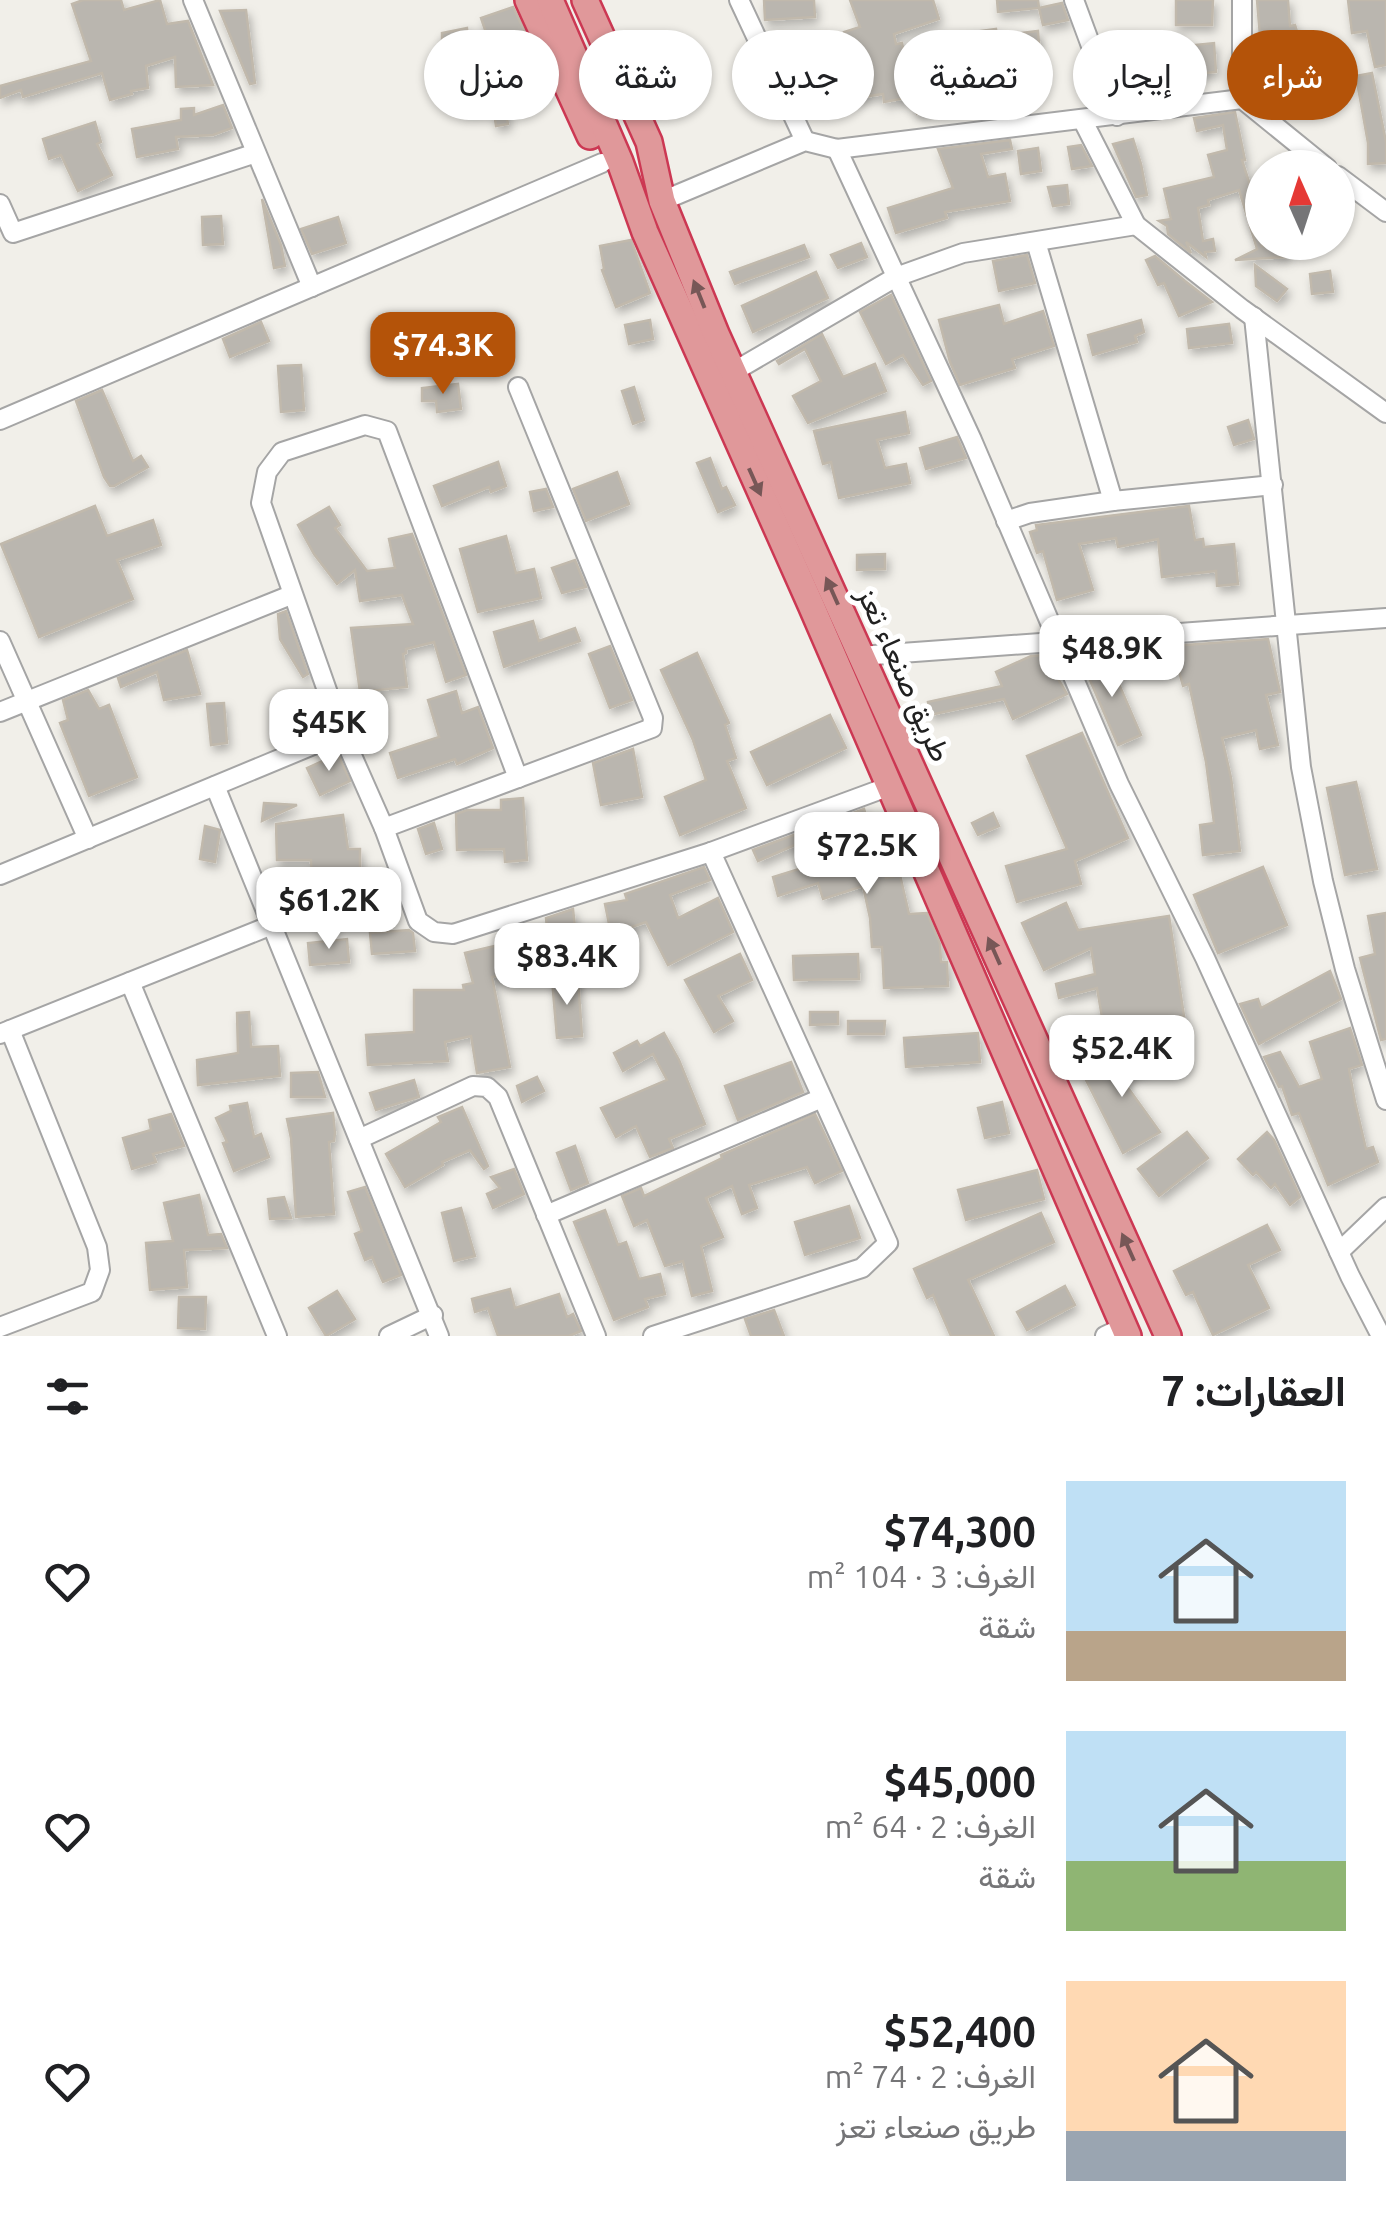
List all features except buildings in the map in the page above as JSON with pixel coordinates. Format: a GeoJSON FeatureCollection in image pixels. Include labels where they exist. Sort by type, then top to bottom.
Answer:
{"type":"FeatureCollection","features":[{"type":"Feature","properties":{"kind":"highway","name":"طريق صنعاء تعز"},"geometry":{"type":"LineString","coordinates":[[528,0],[602,163],[645,232],[860,656],[1168,1336]]}},
{"type":"Feature","properties":{"kind":"highway","name":"طريق صنعاء تعز"},"geometry":{"type":"LineString","coordinates":[[550,0],[620,162],[645,232]]}},
{"type":"Feature","properties":{"kind":"highway","name":"طريق صنعاء تعز"},"geometry":{"type":"LineString","coordinates":[[567,0],[632,156],[662,201]]}},
{"type":"Feature","properties":{"kind":"highway","name":"طريق صنعاء تعز"},"geometry":{"type":"LineString","coordinates":[[586,0],[648,142],[662,201],[733,372],[746,428],[890,786],[1119,1333]]}},
{"type":"Feature","properties":{"kind":"street"},"geometry":{"type":"LineString","coordinates":[[193,0],[312,286]]}},
{"type":"Feature","properties":{"kind":"street"},"geometry":{"type":"LineString","coordinates":[[739,0],[805,141]]}},
{"type":"Feature","properties":{"kind":"street"},"geometry":{"type":"LineString","coordinates":[[1074,0],[1085,30]]}},
{"type":"Feature","properties":{"kind":"street"},"geometry":{"type":"LineString","coordinates":[[1242,0],[1242,30]]}},
{"type":"Feature","properties":{"kind":"street"},"geometry":{"type":"LineString","coordinates":[[662,201],[805,141],[837,149],[1089,120]]}},
{"type":"Feature","properties":{"kind":"street"},"geometry":{"type":"LineString","coordinates":[[1268,120],[1305,150]]}},
{"type":"Feature","properties":{"kind":"street"},"geometry":{"type":"LineString","coordinates":[[1082,121],[1136,225],[1386,413]]}},
{"type":"Feature","properties":{"kind":"street"},"geometry":{"type":"LineString","coordinates":[[837,149],[1006,520],[1119,784],[1205,958],[1381,1336]]}},
{"type":"Feature","properties":{"kind":"street"},"geometry":{"type":"LineString","coordinates":[[0,204],[13,233],[256,153]]}},
{"type":"Feature","properties":{"kind":"street"},"geometry":{"type":"LineString","coordinates":[[0,420],[602,163]]}},
{"type":"Feature","properties":{"kind":"street"},"geometry":{"type":"LineString","coordinates":[[1355,189],[1386,212]]}},
{"type":"Feature","properties":{"kind":"street"},"geometry":{"type":"LineString","coordinates":[[733,372],[896,277],[962,253],[1136,225]]}},
{"type":"Feature","properties":{"kind":"street"},"geometry":{"type":"LineString","coordinates":[[1036,242],[1114,501]]}},
{"type":"Feature","properties":{"kind":"street"},"geometry":{"type":"LineString","coordinates":[[1254,317],[1301,767],[1322,881],[1386,1100]]}},
{"type":"Feature","properties":{"kind":"street"},"geometry":{"type":"LineString","coordinates":[[384,828],[652,728],[653,718],[518,388]]}},
{"type":"Feature","properties":{"kind":"street"},"geometry":{"type":"LineString","coordinates":[[518,778],[387,430],[365,425],[282,452],[267,472],[261,503],[342,733],[384,828],[418,921],[434,932],[452,934],[711,852],[890,786]]}},
{"type":"Feature","properties":{"kind":"street"},"geometry":{"type":"LineString","coordinates":[[1006,520],[1114,501],[1273,485]]}},
{"type":"Feature","properties":{"kind":"street"},"geometry":{"type":"LineString","coordinates":[[0,712],[291,595]]}},
{"type":"Feature","properties":{"kind":"street"},"geometry":{"type":"LineString","coordinates":[[860,656],[1386,618]]}},
{"type":"Feature","properties":{"kind":"street"},"geometry":{"type":"LineString","coordinates":[[0,641],[88,838]]}},
{"type":"Feature","properties":{"kind":"street"},"geometry":{"type":"LineString","coordinates":[[0,875],[342,733]]}},
{"type":"Feature","properties":{"kind":"street"},"geometry":{"type":"LineString","coordinates":[[216,786],[439,1336]]}},
{"type":"Feature","properties":{"kind":"street"},"geometry":{"type":"LineString","coordinates":[[654,1336],[862,1268],[888,1243],[711,852]]}},
{"type":"Feature","properties":{"kind":"street"},"geometry":{"type":"LineString","coordinates":[[0,1327],[92,1292],[100,1270],[96,1248],[5,1032],[272,924]]}},
{"type":"Feature","properties":{"kind":"street"},"geometry":{"type":"LineString","coordinates":[[130,982],[277,1336]]}},
{"type":"Feature","properties":{"kind":"street"},"geometry":{"type":"LineString","coordinates":[[360,1139],[473,1086],[488,1088],[498,1097],[596,1336]]}},
{"type":"Feature","properties":{"kind":"street"},"geometry":{"type":"LineString","coordinates":[[546,1215],[822,1098]]}},
{"type":"Feature","properties":{"kind":"street"},"geometry":{"type":"LineString","coordinates":[[1340,1252],[1386,1207]]}},
{"type":"Feature","properties":{"kind":"street"},"geometry":{"type":"LineString","coordinates":[[389,1336],[433,1315]]}}]}
